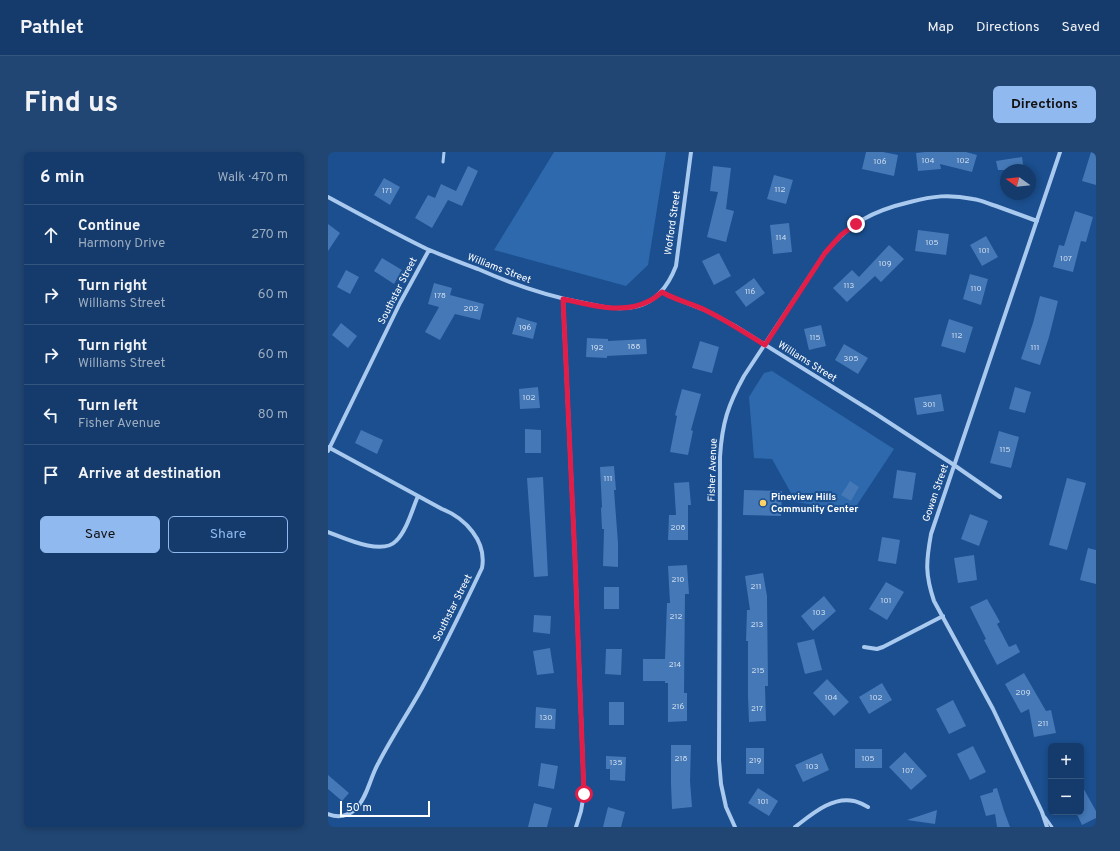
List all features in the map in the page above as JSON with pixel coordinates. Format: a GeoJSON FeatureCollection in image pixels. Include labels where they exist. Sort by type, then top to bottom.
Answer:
{"type":"FeatureCollection","features":[{"type":"Feature","properties":{"kind":"street","name":"Wofford Street"},"geometry":{"type":"LineString","coordinates":[[662,292],[669,282],[676,266],[691,152]]}},
{"type":"Feature","properties":{"kind":"street","name":"Gowan Street"},"geometry":{"type":"LineString","coordinates":[[1046,827],[1042,812],[993,710],[934,601],[929,586],[926,569],[931,534],[1060,152]]}},
{"type":"Feature","properties":{"kind":"street","name":"Fisher Avenue"},"geometry":{"type":"LineString","coordinates":[[734,827],[726,807],[721,784],[719,760],[720,457],[726,414],[734,394],[744,376],[825,253],[841,235],[871,215],[890,207],[931,196],[953,196],[975,199],[1037,220]]}},
{"type":"Feature","properties":{"kind":"street","name":"Williams Street"},"geometry":{"type":"LineString","coordinates":[[328,197],[384,228],[429,250],[510,283],[545,295],[601,306],[626,308],[639,306],[650,301],[662,292],[707,311],[735,326],[876,414],[1000,497]]}},
{"type":"Feature","properties":{"kind":"street","name":"Southstar Street"},"geometry":{"type":"LineString","coordinates":[[328,814],[333,816],[341,816],[349,814],[360,805],[378,764],[422,687],[463,609],[482,568],[482,551],[477,538],[465,522],[328,448],[397,310],[429,250]]}},
{"type":"Feature","properties":{"kind":"street"},"geometry":{"type":"LineString","coordinates":[[563,299],[584,794],[576,827]]}},
{"type":"Feature","properties":{"kind":"street"},"geometry":{"type":"LineString","coordinates":[[328,532],[353,542],[378,547],[388,546],[396,542],[403,532],[418,496]]}},
{"type":"Feature","properties":{"kind":"street"},"geometry":{"type":"LineString","coordinates":[[864,647],[877,649],[890,645],[943,616]]}},
{"type":"Feature","properties":{"kind":"street"},"geometry":{"type":"LineString","coordinates":[[795,827],[833,802],[844,800],[854,801],[868,807]]}},
{"type":"Feature","properties":{"kind":"lane"},"geometry":{"type":"LineString","coordinates":[[443,162],[444,152]]}},
{"type":"Feature","properties":{"kind":"lane"},"geometry":{"type":"LineString","coordinates":[[1042,812],[1052,827]]}},
{"type":"Feature","properties":{"kind":"shaded area"},"geometry":{"type":"Polygon","coordinates":[[[554,152],[666,152],[648,265],[626,286],[494,250],[554,152]]]}},
{"type":"Feature","properties":{"kind":"shaded area"},"geometry":{"type":"Polygon","coordinates":[[[772,371],[894,449],[853,511],[796,502],[772,459],[754,458],[749,397],[764,373],[772,371]]]}},
{"type":"Feature","properties":{"kind":"building"},"geometry":{"type":"Polygon","coordinates":[[[866,152],[883,152],[898,155],[894,176],[862,169],[866,152]]]}},
{"type":"Feature","properties":{"kind":"building"},"geometry":{"type":"Polygon","coordinates":[[[966,152],[977,155],[972,172],[940,164],[941,169],[918,171],[916,153],[966,152]]]}},
{"type":"Feature","properties":{"kind":"building"},"geometry":{"type":"Polygon","coordinates":[[[1091,152],[1096,152],[1096,185],[1082,181],[1091,152]]]}},
{"type":"Feature","properties":{"kind":"building"},"geometry":{"type":"Polygon","coordinates":[[[1022,157],[1023,164],[1000,164],[1000,170],[998,170],[996,161],[1022,157]]]}},
{"type":"Feature","properties":{"kind":"building"},"geometry":{"type":"Polygon","coordinates":[[[468,166],[478,171],[462,206],[448,200],[432,228],[415,218],[428,195],[435,198],[441,184],[456,191],[468,166]]]}},
{"type":"Feature","properties":{"kind":"building"},"geometry":{"type":"Polygon","coordinates":[[[713,166],[731,168],[726,209],[734,211],[726,242],[707,237],[718,192],[710,191],[713,166]]]}},
{"type":"Feature","properties":{"kind":"building"},"geometry":{"type":"Polygon","coordinates":[[[774,175],[793,180],[786,204],[767,199],[774,175]]]}},
{"type":"Feature","properties":{"kind":"building"},"geometry":{"type":"Polygon","coordinates":[[[384,178],[400,187],[390,205],[374,195],[384,178]]]}},
{"type":"Feature","properties":{"kind":"building"},"geometry":{"type":"Polygon","coordinates":[[[1075,211],[1093,217],[1086,242],[1081,241],[1073,272],[1053,267],[1059,245],[1064,246],[1075,211]]]}},
{"type":"Feature","properties":{"kind":"building"},"geometry":{"type":"Polygon","coordinates":[[[789,223],[792,252],[773,254],[770,225],[789,223]]]}},
{"type":"Feature","properties":{"kind":"building"},"geometry":{"type":"Polygon","coordinates":[[[328,224],[340,233],[328,251],[328,224]]]}},
{"type":"Feature","properties":{"kind":"building"},"geometry":{"type":"Polygon","coordinates":[[[918,230],[949,234],[946,255],[915,251],[918,230]]]}},
{"type":"Feature","properties":{"kind":"building"},"geometry":{"type":"Polygon","coordinates":[[[986,236],[998,257],[982,266],[970,245],[986,236]]]}},
{"type":"Feature","properties":{"kind":"building"},"geometry":{"type":"Polygon","coordinates":[[[889,245],[904,259],[881,282],[875,276],[847,302],[833,288],[852,270],[859,277],[889,245]]]}},
{"type":"Feature","properties":{"kind":"building"},"geometry":{"type":"Polygon","coordinates":[[[719,253],[731,276],[714,285],[702,261],[719,253]]]}},
{"type":"Feature","properties":{"kind":"building"},"geometry":{"type":"Polygon","coordinates":[[[382,258],[402,270],[394,284],[374,271],[382,258]]]}},
{"type":"Feature","properties":{"kind":"building"},"geometry":{"type":"Polygon","coordinates":[[[346,270],[359,277],[350,294],[337,287],[346,270]]]}},
{"type":"Feature","properties":{"kind":"building"},"geometry":{"type":"Polygon","coordinates":[[[970,274],[988,279],[981,305],[963,299],[970,274]]]}},
{"type":"Feature","properties":{"kind":"building"},"geometry":{"type":"Polygon","coordinates":[[[754,278],[765,293],[746,307],[735,292],[754,278]]]}},
{"type":"Feature","properties":{"kind":"building"},"geometry":{"type":"Polygon","coordinates":[[[434,283],[452,288],[450,295],[484,304],[480,320],[455,314],[440,340],[425,332],[439,307],[428,304],[434,283]]]}},
{"type":"Feature","properties":{"kind":"building"},"geometry":{"type":"Polygon","coordinates":[[[1040,296],[1058,301],[1040,365],[1021,359],[1040,296]]]}},
{"type":"Feature","properties":{"kind":"building"},"geometry":{"type":"Polygon","coordinates":[[[517,317],[537,323],[533,339],[512,334],[517,317]]]}},
{"type":"Feature","properties":{"kind":"building"},"geometry":{"type":"Polygon","coordinates":[[[949,319],[973,327],[965,353],[941,346],[949,319]]]}},
{"type":"Feature","properties":{"kind":"building"},"geometry":{"type":"Polygon","coordinates":[[[341,323],[357,336],[348,348],[332,335],[341,323]]]}},
{"type":"Feature","properties":{"kind":"building"},"geometry":{"type":"Polygon","coordinates":[[[821,325],[826,346],[809,350],[804,329],[821,325]]]}},
{"type":"Feature","properties":{"kind":"building"},"geometry":{"type":"Polygon","coordinates":[[[587,338],[608,339],[608,341],[646,339],[647,354],[607,356],[607,358],[586,357],[587,338]]]}},
{"type":"Feature","properties":{"kind":"building"},"geometry":{"type":"Polygon","coordinates":[[[700,341],[719,347],[712,373],[692,368],[700,341]]]}},
{"type":"Feature","properties":{"kind":"building"},"geometry":{"type":"Polygon","coordinates":[[[844,344],[868,358],[858,374],[835,360],[844,344]]]}},
{"type":"Feature","properties":{"kind":"building"},"geometry":{"type":"Polygon","coordinates":[[[538,387],[540,408],[520,409],[519,389],[538,387]]]}},
{"type":"Feature","properties":{"kind":"building"},"geometry":{"type":"Polygon","coordinates":[[[1015,387],[1031,392],[1025,413],[1009,409],[1015,387]]]}},
{"type":"Feature","properties":{"kind":"building"},"geometry":{"type":"Polygon","coordinates":[[[682,389],[701,394],[691,430],[693,431],[688,455],[670,452],[677,416],[675,415],[682,389]]]}},
{"type":"Feature","properties":{"kind":"building"},"geometry":{"type":"Polygon","coordinates":[[[941,394],[944,411],[917,415],[914,398],[941,394]]]}},
{"type":"Feature","properties":{"kind":"building"},"geometry":{"type":"Polygon","coordinates":[[[525,429],[541,430],[541,453],[525,453],[525,429]]]}},
{"type":"Feature","properties":{"kind":"building"},"geometry":{"type":"Polygon","coordinates":[[[361,430],[383,440],[377,454],[355,443],[361,430]]]}},
{"type":"Feature","properties":{"kind":"building"},"geometry":{"type":"Polygon","coordinates":[[[999,431],[1019,437],[1011,468],[990,463],[999,431]]]}},
{"type":"Feature","properties":{"kind":"building"},"geometry":{"type":"Polygon","coordinates":[[[614,466],[618,567],[603,566],[604,529],[602,529],[600,467],[614,466]]]}},
{"type":"Feature","properties":{"kind":"building"},"geometry":{"type":"Polygon","coordinates":[[[897,470],[916,473],[912,500],[893,498],[897,470]]]}},
{"type":"Feature","properties":{"kind":"building"},"geometry":{"type":"Polygon","coordinates":[[[543,477],[548,576],[534,577],[527,478],[543,477]]]}},
{"type":"Feature","properties":{"kind":"building"},"geometry":{"type":"Polygon","coordinates":[[[1067,478],[1086,483],[1067,550],[1049,545],[1067,478]]]}},
{"type":"Feature","properties":{"kind":"building"},"geometry":{"type":"Polygon","coordinates":[[[850,481],[859,487],[851,501],[841,495],[850,481]]]}},
{"type":"Feature","properties":{"kind":"building"},"geometry":{"type":"Polygon","coordinates":[[[689,482],[691,505],[688,505],[688,540],[668,540],[669,515],[676,515],[674,483],[689,482]]]}},
{"type":"Feature","properties":{"kind":"building","name":"Pineview Hills Community Center"},"geometry":{"type":"Polygon","coordinates":[[[744,490],[782,491],[781,516],[743,515],[744,490]]]}},
{"type":"Feature","properties":{"kind":"building"},"geometry":{"type":"Polygon","coordinates":[[[970,514],[988,521],[979,546],[961,539],[970,514]]]}},
{"type":"Feature","properties":{"kind":"building"},"geometry":{"type":"Polygon","coordinates":[[[882,537],[900,540],[896,564],[878,561],[882,537]]]}},
{"type":"Feature","properties":{"kind":"building"},"geometry":{"type":"Polygon","coordinates":[[[1088,548],[1096,550],[1096,584],[1080,580],[1088,548]]]}},
{"type":"Feature","properties":{"kind":"building"},"geometry":{"type":"Polygon","coordinates":[[[974,555],[977,580],[958,583],[954,558],[974,555]]]}},
{"type":"Feature","properties":{"kind":"building"},"geometry":{"type":"Polygon","coordinates":[[[687,565],[689,594],[685,594],[684,693],[687,693],[687,721],[668,722],[668,683],[665,683],[665,681],[643,681],[643,659],[665,659],[667,603],[670,603],[668,566],[687,565]]]}},
{"type":"Feature","properties":{"kind":"building"},"geometry":{"type":"Polygon","coordinates":[[[763,573],[767,596],[768,686],[765,686],[766,721],[749,722],[748,641],[746,641],[747,610],[750,610],[745,576],[763,573]]]}},
{"type":"Feature","properties":{"kind":"building"},"geometry":{"type":"Polygon","coordinates":[[[886,582],[904,592],[887,620],[869,609],[886,582]]]}},
{"type":"Feature","properties":{"kind":"building"},"geometry":{"type":"Polygon","coordinates":[[[604,587],[619,587],[619,609],[604,609],[604,587]]]}},
{"type":"Feature","properties":{"kind":"building"},"geometry":{"type":"Polygon","coordinates":[[[824,596],[836,611],[813,631],[801,616],[824,596]]]}},
{"type":"Feature","properties":{"kind":"building"},"geometry":{"type":"Polygon","coordinates":[[[987,599],[1000,622],[997,624],[1009,647],[1016,644],[1020,652],[997,665],[984,640],[986,639],[970,607],[987,599]]]}},
{"type":"Feature","properties":{"kind":"building"},"geometry":{"type":"Polygon","coordinates":[[[534,615],[551,616],[550,634],[533,632],[534,615]]]}},
{"type":"Feature","properties":{"kind":"building"},"geometry":{"type":"Polygon","coordinates":[[[814,639],[822,670],[805,674],[797,643],[814,639]]]}},
{"type":"Feature","properties":{"kind":"building"},"geometry":{"type":"Polygon","coordinates":[[[550,648],[554,673],[537,675],[533,651],[550,648]]]}},
{"type":"Feature","properties":{"kind":"building"},"geometry":{"type":"Polygon","coordinates":[[[606,649],[622,649],[621,675],[605,674],[606,649]]]}},
{"type":"Feature","properties":{"kind":"building"},"geometry":{"type":"Polygon","coordinates":[[[1024,673],[1046,711],[1051,710],[1056,733],[1034,737],[1029,709],[1021,713],[1005,684],[1024,673]]]}},
{"type":"Feature","properties":{"kind":"building"},"geometry":{"type":"Polygon","coordinates":[[[827,679],[849,702],[834,716],[813,693],[827,679]]]}},
{"type":"Feature","properties":{"kind":"building"},"geometry":{"type":"Polygon","coordinates":[[[882,683],[892,700],[869,714],[859,697],[882,683]]]}},
{"type":"Feature","properties":{"kind":"building"},"geometry":{"type":"Polygon","coordinates":[[[953,700],[966,726],[949,734],[936,709],[953,700]]]}},
{"type":"Feature","properties":{"kind":"building"},"geometry":{"type":"Polygon","coordinates":[[[609,702],[624,702],[624,725],[609,725],[609,702]]]}},
{"type":"Feature","properties":{"kind":"building"},"geometry":{"type":"Polygon","coordinates":[[[536,707],[556,709],[555,729],[535,728],[536,707]]]}},
{"type":"Feature","properties":{"kind":"building"},"geometry":{"type":"Polygon","coordinates":[[[671,745],[691,745],[690,781],[692,807],[672,809],[671,745]]]}},
{"type":"Feature","properties":{"kind":"building"},"geometry":{"type":"Polygon","coordinates":[[[973,746],[986,772],[970,780],[957,754],[973,746]]]}},
{"type":"Feature","properties":{"kind":"building"},"geometry":{"type":"Polygon","coordinates":[[[746,748],[764,748],[764,774],[746,774],[746,748]]]}},
{"type":"Feature","properties":{"kind":"building"},"geometry":{"type":"Polygon","coordinates":[[[855,749],[882,749],[882,768],[855,768],[855,749]]]}},
{"type":"Feature","properties":{"kind":"building"},"geometry":{"type":"Polygon","coordinates":[[[905,752],[927,776],[911,790],[889,767],[905,752]]]}},
{"type":"Feature","properties":{"kind":"building"},"geometry":{"type":"Polygon","coordinates":[[[822,753],[829,770],[803,782],[795,765],[822,753]]]}},
{"type":"Feature","properties":{"kind":"building"},"geometry":{"type":"Polygon","coordinates":[[[606,756],[626,757],[625,781],[610,780],[610,769],[606,769],[606,756]]]}},
{"type":"Feature","properties":{"kind":"building"},"geometry":{"type":"Polygon","coordinates":[[[541,763],[558,766],[554,789],[538,786],[541,763]]]}},
{"type":"Feature","properties":{"kind":"building"},"geometry":{"type":"Polygon","coordinates":[[[328,775],[349,793],[342,801],[328,789],[328,775]]]}},
{"type":"Feature","properties":{"kind":"building"},"geometry":{"type":"Polygon","coordinates":[[[758,788],[778,801],[769,816],[748,803],[758,788]]]}},
{"type":"Feature","properties":{"kind":"building"},"geometry":{"type":"Polygon","coordinates":[[[997,788],[1010,827],[997,827],[995,814],[986,816],[980,796],[993,792],[993,789],[997,788]]]}},
{"type":"Feature","properties":{"kind":"building"},"geometry":{"type":"Polygon","coordinates":[[[1084,789],[1096,811],[1096,818],[1082,825],[1077,815],[1084,815],[1084,789]]]}},
{"type":"Feature","properties":{"kind":"building"},"geometry":{"type":"Polygon","coordinates":[[[534,803],[552,808],[547,827],[528,827],[534,803]]]}},
{"type":"Feature","properties":{"kind":"building"},"geometry":{"type":"Polygon","coordinates":[[[608,807],[625,812],[621,827],[603,827],[608,807]]]}},
{"type":"Feature","properties":{"kind":"building"},"geometry":{"type":"Polygon","coordinates":[[[937,810],[935,824],[907,820],[937,810]]]}},
{"type":"Feature","properties":{"kind":"place","name":"Pineview Hills Community Center"},"geometry":{"type":"Point","coordinates":[763,503]}},
{"type":"Feature","properties":{"kind":"route"},"geometry":{"type":"LineString","coordinates":[[584,794],[563,299],[614,308],[626,308],[639,306],[650,301],[662,292],[707,311],[735,326],[765,345],[825,253],[841,235],[856,224]]}}]}
